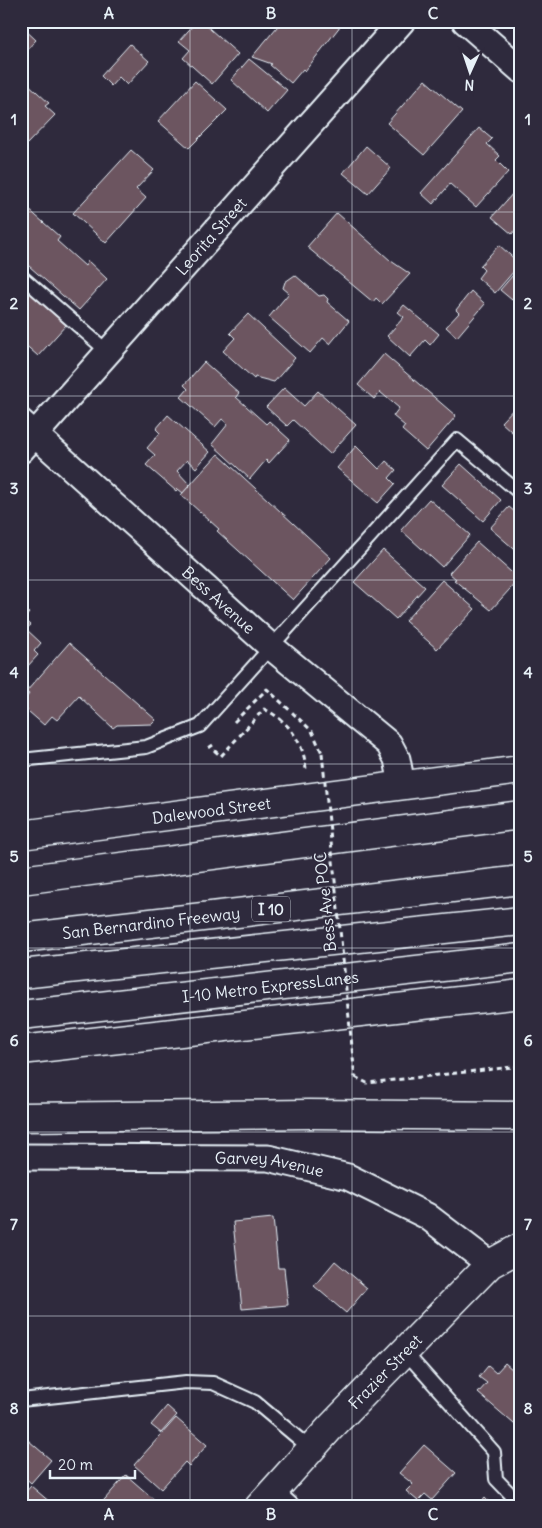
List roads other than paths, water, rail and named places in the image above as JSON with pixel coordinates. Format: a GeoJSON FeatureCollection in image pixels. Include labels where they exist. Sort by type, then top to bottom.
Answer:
{"type":"FeatureCollection","features":[{"type":"Feature","properties":{"kind":"main road"},"geometry":{"type":"LineString","coordinates":[[402,785],[521,770]]}},
{"type":"Feature","properties":{"kind":"main road","name":"Dalewood Street"},"geometry":{"type":"LineString","coordinates":[[21,835],[402,785]]}},
{"type":"Feature","properties":{"kind":"main road"},"geometry":{"type":"LineString","coordinates":[[21,880],[521,815]]}},
{"type":"Feature","properties":{"kind":"main road","name":"San Bernardino Freeway"},"geometry":{"type":"LineString","coordinates":[[21,938],[521,880]]}},
{"type":"Feature","properties":{"kind":"main road"},"geometry":{"type":"LineString","coordinates":[[21,974],[521,922]]}},
{"type":"Feature","properties":{"kind":"main road","name":"I-10 Metro ExpressLanes"},"geometry":{"type":"LineString","coordinates":[[21,1015],[521,958]]}},
{"type":"Feature","properties":{"kind":"main road"},"geometry":{"type":"LineString","coordinates":[[21,1050],[521,994]]}},
{"type":"Feature","properties":{"kind":"main road"},"geometry":{"type":"LineString","coordinates":[[21,1117],[299,1114],[521,1116]]}},
{"type":"Feature","properties":{"kind":"main road","name":"Frazier Street"},"geometry":{"type":"LineString","coordinates":[[268,1498],[311,1449],[490,1264],[521,1247]]}},
{"type":"Feature","properties":{"kind":"street","name":"Leorita Street"},"geometry":{"type":"LineString","coordinates":[[26,436],[108,352],[402,21]]}},
{"type":"Feature","properties":{"kind":"street"},"geometry":{"type":"LineString","coordinates":[[464,21],[521,70]]}},
{"type":"Feature","properties":{"kind":"street","name":"Bess Avenue"},"geometry":{"type":"LineString","coordinates":[[26,436],[270,646],[389,744],[397,759],[402,785]]}},
{"type":"Feature","properties":{"kind":"street","name":"Garvey Avenue"},"geometry":{"type":"LineString","coordinates":[[21,1157],[268,1158],[348,1176],[427,1216],[490,1264]]}},
{"type":"Feature","properties":{"kind":"lane"},"geometry":{"type":"LineString","coordinates":[[21,276],[108,352]]}},
{"type":"Feature","properties":{"kind":"lane"},"geometry":{"type":"LineString","coordinates":[[21,760],[146,747],[200,726],[457,440],[521,494]]}},
{"type":"Feature","properties":{"kind":"lane"},"geometry":{"type":"LineString","coordinates":[[405,1352],[494,1452],[496,1479],[521,1505]]}},
{"type":"Feature","properties":{"kind":"lane"},"geometry":{"type":"LineString","coordinates":[[21,1400],[186,1382],[213,1383],[255,1402],[311,1449]]}},
{"type":"Feature","properties":{"kind":"lane"},"geometry":{"type":"LineString","coordinates":[[268,1498],[296,1507]]}}]}
